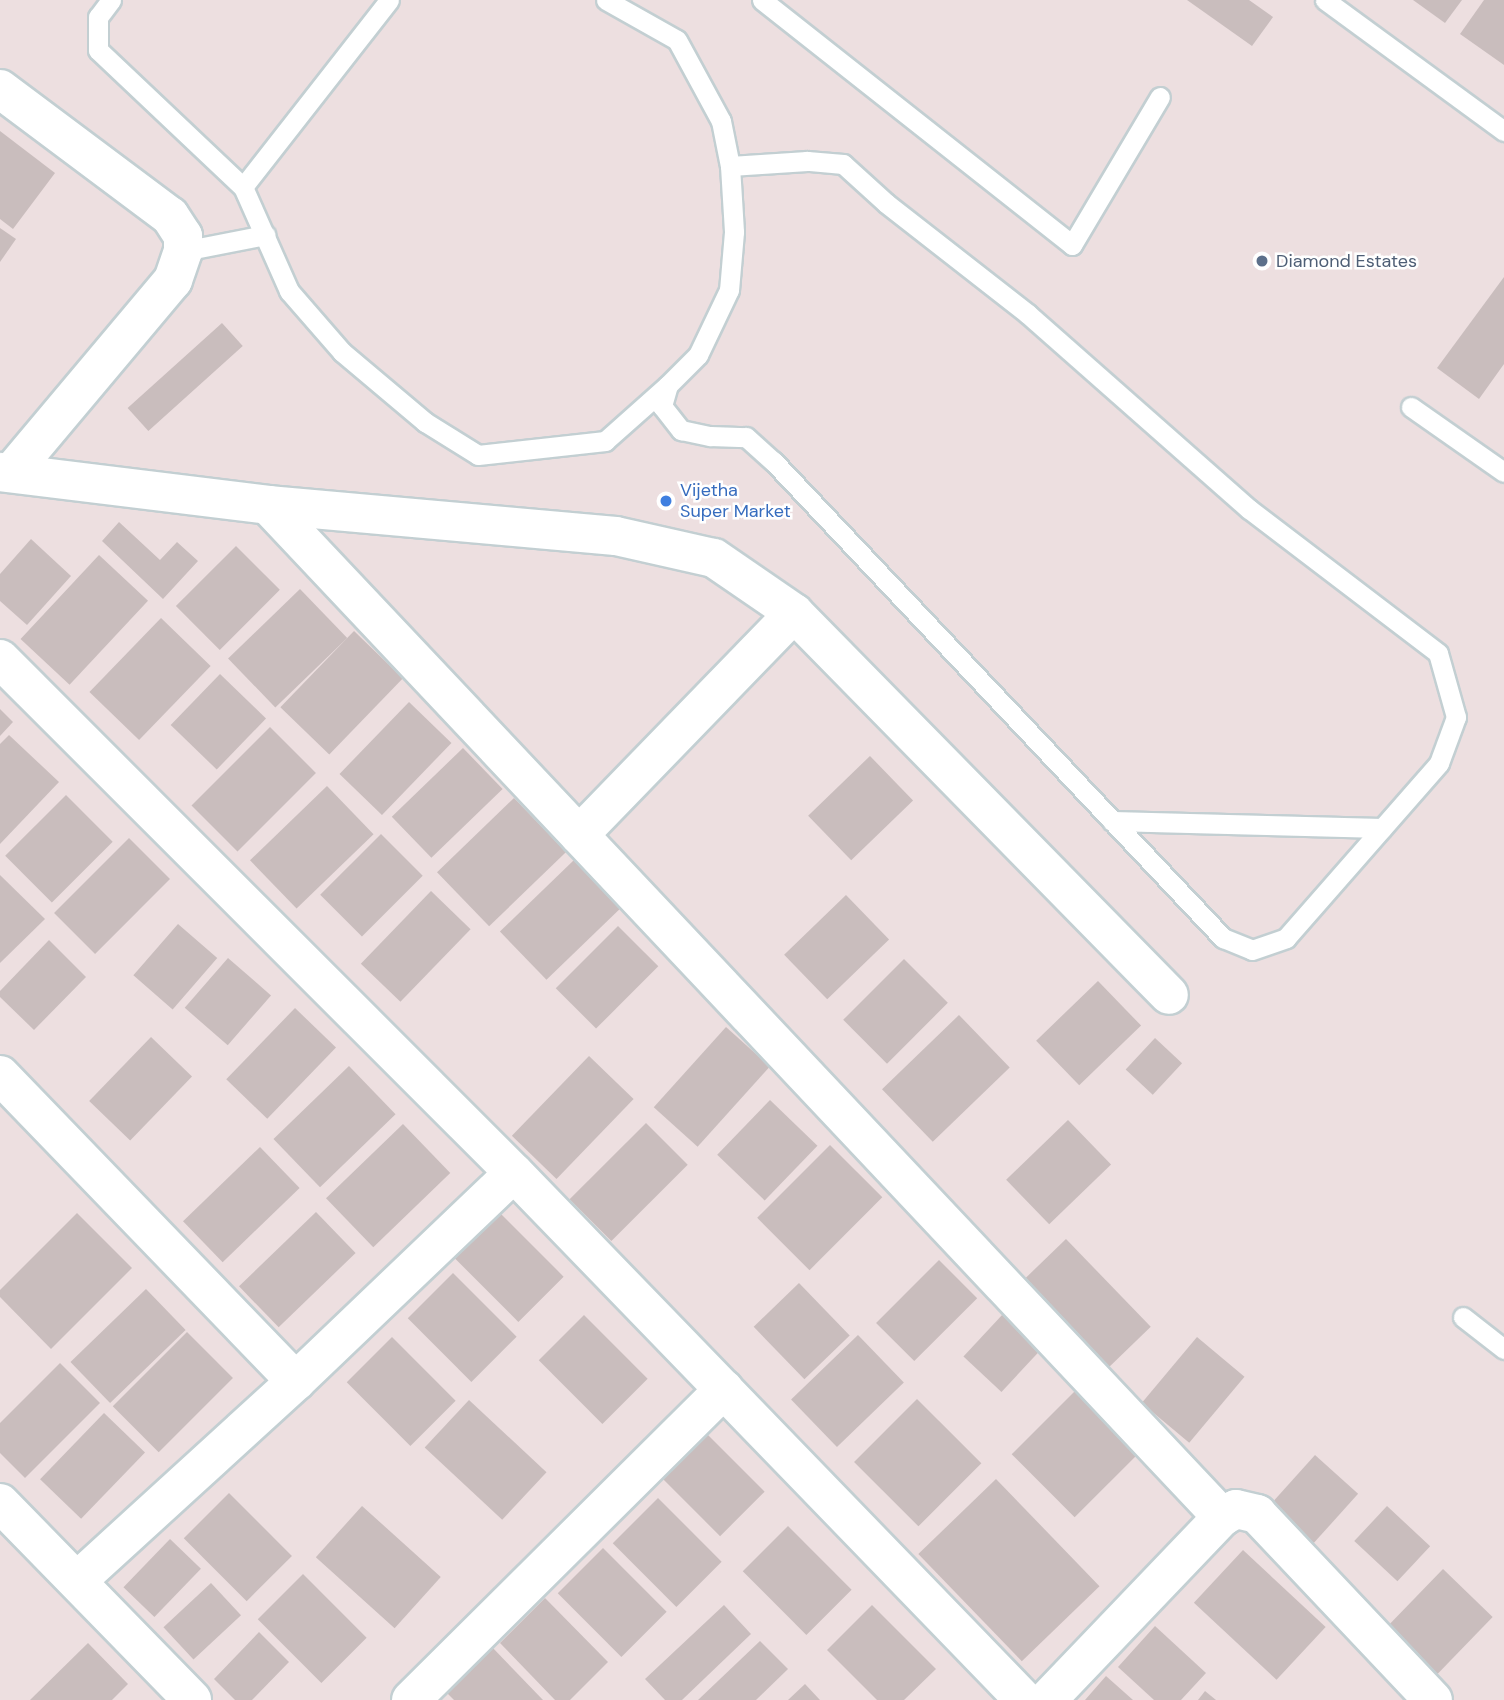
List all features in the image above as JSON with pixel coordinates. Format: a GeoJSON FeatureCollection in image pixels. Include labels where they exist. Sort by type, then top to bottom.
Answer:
{"type":"FeatureCollection","features":[{"type":"Feature","properties":{"kind":"street"},"geometry":{"type":"LineString","coordinates":[[0,89],[170,216],[183,236],[183,251],[173,280],[6,472]]}},
{"type":"Feature","properties":{"kind":"street"},"geometry":{"type":"LineString","coordinates":[[6,472],[268,505],[616,536],[714,558],[794,613],[1169,995]]}},
{"type":"Feature","properties":{"kind":"street"},"geometry":{"type":"LineString","coordinates":[[268,505],[1222,1517]]}},
{"type":"Feature","properties":{"kind":"street"},"geometry":{"type":"LineString","coordinates":[[579,835],[794,613]]}},
{"type":"Feature","properties":{"kind":"street"},"geometry":{"type":"LineString","coordinates":[[0,659],[514,1173],[1024,1700]]}},
{"type":"Feature","properties":{"kind":"street"},"geometry":{"type":"LineString","coordinates":[[0,1075],[296,1381]]}},
{"type":"Feature","properties":{"kind":"street"},"geometry":{"type":"LineString","coordinates":[[77,1581],[296,1381],[514,1173]]}},
{"type":"Feature","properties":{"kind":"street"},"geometry":{"type":"LineString","coordinates":[[411,1700],[724,1389]]}},
{"type":"Feature","properties":{"kind":"street"},"geometry":{"type":"LineString","coordinates":[[0,1503],[192,1700]]}},
{"type":"Feature","properties":{"kind":"street"},"geometry":{"type":"LineString","coordinates":[[1048,1700],[1222,1517],[1236,1509],[1257,1514],[1433,1700]]}},
{"type":"Feature","properties":{"kind":"lane"},"geometry":{"type":"LineString","coordinates":[[111,0],[98,17],[98,50],[243,187],[289,291],[342,352],[425,422],[478,455],[605,441],[698,355],[729,290],[734,232],[730,166],[721,121],[677,40],[606,0]]}},
{"type":"Feature","properties":{"kind":"lane"},"geometry":{"type":"LineString","coordinates":[[243,187],[389,0]]}},
{"type":"Feature","properties":{"kind":"lane"},"geometry":{"type":"LineString","coordinates":[[1325,0],[1504,131]]}},
{"type":"Feature","properties":{"kind":"lane"},"geometry":{"type":"LineString","coordinates":[[769,2],[1072,245],[1160,97]]}},
{"type":"Feature","properties":{"kind":"lane"},"geometry":{"type":"LineString","coordinates":[[668,385],[662,406],[681,430],[710,436],[746,437],[773,461],[1223,938],[1252,950],[1286,938],[1439,762],[1456,717],[1438,653],[1249,509],[1028,314],[886,203],[843,164],[807,161],[730,166]]}},
{"type":"Feature","properties":{"kind":"lane"},"geometry":{"type":"LineString","coordinates":[[183,251],[265,235]]}},
{"type":"Feature","properties":{"kind":"lane"},"geometry":{"type":"LineString","coordinates":[[1411,407],[1504,472]]}},
{"type":"Feature","properties":{"kind":"lane"},"geometry":{"type":"LineString","coordinates":[[1112,821],[1382,828]]}},
{"type":"Feature","properties":{"kind":"lane"},"geometry":{"type":"LineString","coordinates":[[1463,1317],[1504,1349]]}},
{"type":"Feature","properties":{"kind":"building"},"geometry":{"type":"Polygon","coordinates":[[[1187,0],[1249,0],[1273,17],[1252,46],[1187,0]]]}},
{"type":"Feature","properties":{"kind":"building"},"geometry":{"type":"Polygon","coordinates":[[[1413,0],[1462,0],[1445,23],[1413,0]]]}},
{"type":"Feature","properties":{"kind":"building"},"geometry":{"type":"Polygon","coordinates":[[[1484,0],[1504,0],[1504,65],[1460,34],[1484,0]]]}},
{"type":"Feature","properties":{"kind":"building"},"geometry":{"type":"Polygon","coordinates":[[[0,131],[55,173],[13,229],[0,219],[0,131]]]}},
{"type":"Feature","properties":{"kind":"building"},"geometry":{"type":"Polygon","coordinates":[[[0,228],[16,239],[0,262],[0,228]]]}},
{"type":"Feature","properties":{"kind":"building"},"geometry":{"type":"Polygon","coordinates":[[[1504,277],[1504,364],[1479,399],[1437,368],[1504,277]]]}},
{"type":"Feature","properties":{"kind":"building"},"geometry":{"type":"Polygon","coordinates":[[[222,323],[243,346],[148,431],[128,408],[222,323]]]}},
{"type":"Feature","properties":{"kind":"building"},"geometry":{"type":"Polygon","coordinates":[[[119,522],[160,560],[177,542],[198,561],[163,599],[102,541],[119,522]]]}},
{"type":"Feature","properties":{"kind":"building"},"geometry":{"type":"Polygon","coordinates":[[[31,539],[71,576],[27,625],[0,601],[0,574],[31,539]]]}},
{"type":"Feature","properties":{"kind":"building"},"geometry":{"type":"Polygon","coordinates":[[[236,546],[280,590],[220,650],[176,606],[236,546]]]}},
{"type":"Feature","properties":{"kind":"building"},"geometry":{"type":"Polygon","coordinates":[[[99,555],[148,601],[70,685],[21,639],[99,555]]]}},
{"type":"Feature","properties":{"kind":"building"},"geometry":{"type":"Polygon","coordinates":[[[300,589],[347,638],[275,707],[228,658],[300,589]]]}},
{"type":"Feature","properties":{"kind":"building"},"geometry":{"type":"Polygon","coordinates":[[[161,618],[211,666],[139,740],[89,692],[161,618]]]}},
{"type":"Feature","properties":{"kind":"building"},"geometry":{"type":"Polygon","coordinates":[[[354,631],[403,678],[329,754],[280,707],[354,631]]]}},
{"type":"Feature","properties":{"kind":"building"},"geometry":{"type":"Polygon","coordinates":[[[220,674],[266,718],[217,770],[171,725],[220,674]]]}},
{"type":"Feature","properties":{"kind":"building"},"geometry":{"type":"Polygon","coordinates":[[[409,702],[451,743],[382,815],[340,774],[409,702]]]}},
{"type":"Feature","properties":{"kind":"building"},"geometry":{"type":"Polygon","coordinates":[[[0,709],[13,722],[0,736],[0,709]]]}},
{"type":"Feature","properties":{"kind":"building"},"geometry":{"type":"Polygon","coordinates":[[[270,727],[316,773],[237,851],[192,805],[270,727]]]}},
{"type":"Feature","properties":{"kind":"building"},"geometry":{"type":"Polygon","coordinates":[[[9,735],[59,782],[0,844],[0,744],[9,735]]]}},
{"type":"Feature","properties":{"kind":"building"},"geometry":{"type":"Polygon","coordinates":[[[463,748],[503,789],[431,858],[392,817],[463,748]]]}},
{"type":"Feature","properties":{"kind":"building"},"geometry":{"type":"Polygon","coordinates":[[[870,756],[913,801],[851,860],[808,816],[870,756]]]}},
{"type":"Feature","properties":{"kind":"building"},"geometry":{"type":"Polygon","coordinates":[[[327,786],[374,834],[297,909],[250,860],[327,786]]]}},
{"type":"Feature","properties":{"kind":"building"},"geometry":{"type":"Polygon","coordinates":[[[66,795],[113,842],[52,902],[5,856],[66,795]]]}},
{"type":"Feature","properties":{"kind":"building"},"geometry":{"type":"Polygon","coordinates":[[[514,798],[566,852],[489,926],[437,872],[514,798]]]}},
{"type":"Feature","properties":{"kind":"building"},"geometry":{"type":"Polygon","coordinates":[[[381,834],[423,876],[362,937],[320,895],[381,834]]]}},
{"type":"Feature","properties":{"kind":"building"},"geometry":{"type":"Polygon","coordinates":[[[129,838],[170,879],[95,954],[54,913],[129,838]]]}},
{"type":"Feature","properties":{"kind":"building"},"geometry":{"type":"Polygon","coordinates":[[[574,860],[621,908],[546,980],[500,932],[574,860]]]}},
{"type":"Feature","properties":{"kind":"building"},"geometry":{"type":"Polygon","coordinates":[[[0,875],[45,919],[0,963],[0,875]]]}},
{"type":"Feature","properties":{"kind":"building"},"geometry":{"type":"Polygon","coordinates":[[[431,891],[471,929],[400,1002],[361,964],[431,891]]]}},
{"type":"Feature","properties":{"kind":"building"},"geometry":{"type":"Polygon","coordinates":[[[846,895],[889,940],[827,999],[784,955],[846,895]]]}},
{"type":"Feature","properties":{"kind":"building"},"geometry":{"type":"Polygon","coordinates":[[[178,924],[217,958],[173,1009],[133,975],[178,924]]]}},
{"type":"Feature","properties":{"kind":"building"},"geometry":{"type":"Polygon","coordinates":[[[618,926],[658,966],[596,1029],[556,988],[618,926]]]}},
{"type":"Feature","properties":{"kind":"building"},"geometry":{"type":"Polygon","coordinates":[[[49,940],[86,977],[34,1030],[0,997],[0,991],[49,940]]]}},
{"type":"Feature","properties":{"kind":"building"},"geometry":{"type":"Polygon","coordinates":[[[228,958],[271,995],[228,1045],[185,1008],[228,958]]]}},
{"type":"Feature","properties":{"kind":"building"},"geometry":{"type":"Polygon","coordinates":[[[904,959],[948,1003],[887,1064],[843,1020],[904,959]]]}},
{"type":"Feature","properties":{"kind":"building"},"geometry":{"type":"Polygon","coordinates":[[[1098,981],[1141,1026],[1079,1085],[1036,1041],[1098,981]]]}},
{"type":"Feature","properties":{"kind":"building"},"geometry":{"type":"Polygon","coordinates":[[[295,1008],[336,1048],[267,1119],[226,1079],[295,1008]]]}},
{"type":"Feature","properties":{"kind":"building"},"geometry":{"type":"Polygon","coordinates":[[[959,1015],[1010,1068],[933,1142],[882,1089],[959,1015]]]}},
{"type":"Feature","properties":{"kind":"building"},"geometry":{"type":"Polygon","coordinates":[[[726,1027],[770,1066],[698,1147],[654,1107],[726,1027]]]}},
{"type":"Feature","properties":{"kind":"building"},"geometry":{"type":"Polygon","coordinates":[[[151,1037],[192,1077],[130,1141],[89,1101],[151,1037]]]}},
{"type":"Feature","properties":{"kind":"building"},"geometry":{"type":"Polygon","coordinates":[[[1155,1038],[1182,1063],[1153,1095],[1126,1069],[1155,1038]]]}},
{"type":"Feature","properties":{"kind":"building"},"geometry":{"type":"Polygon","coordinates":[[[589,1056],[634,1099],[556,1179],[512,1136],[589,1056]]]}},
{"type":"Feature","properties":{"kind":"building"},"geometry":{"type":"Polygon","coordinates":[[[349,1066],[396,1114],[320,1187],[273,1139],[349,1066]]]}},
{"type":"Feature","properties":{"kind":"building"},"geometry":{"type":"Polygon","coordinates":[[[770,1100],[817,1146],[765,1201],[717,1155],[770,1100]]]}},
{"type":"Feature","properties":{"kind":"building"},"geometry":{"type":"Polygon","coordinates":[[[1068,1120],[1111,1165],[1049,1224],[1006,1180],[1068,1120]]]}},
{"type":"Feature","properties":{"kind":"building"},"geometry":{"type":"Polygon","coordinates":[[[646,1123],[688,1165],[611,1241],[570,1199],[646,1123]]]}},
{"type":"Feature","properties":{"kind":"building"},"geometry":{"type":"Polygon","coordinates":[[[403,1124],[450,1173],[373,1247],[326,1198],[403,1124]]]}},
{"type":"Feature","properties":{"kind":"building"},"geometry":{"type":"Polygon","coordinates":[[[830,1145],[882,1197],[809,1270],[757,1218],[830,1145]]]}},
{"type":"Feature","properties":{"kind":"building"},"geometry":{"type":"Polygon","coordinates":[[[260,1147],[300,1188],[223,1262],[183,1221],[260,1147]]]}},
{"type":"Feature","properties":{"kind":"building"},"geometry":{"type":"Polygon","coordinates":[[[316,1212],[356,1253],[279,1327],[239,1286],[316,1212]]]}},
{"type":"Feature","properties":{"kind":"building"},"geometry":{"type":"Polygon","coordinates":[[[77,1213],[132,1268],[51,1349],[0,1297],[0,1290],[77,1213]]]}},
{"type":"Feature","properties":{"kind":"building"},"geometry":{"type":"Polygon","coordinates":[[[500,1213],[564,1277],[518,1322],[455,1258],[500,1213]]]}},
{"type":"Feature","properties":{"kind":"building"},"geometry":{"type":"Polygon","coordinates":[[[1066,1239],[1151,1327],[1101,1375],[1016,1287],[1066,1239]]]}},
{"type":"Feature","properties":{"kind":"building"},"geometry":{"type":"Polygon","coordinates":[[[939,1260],[977,1298],[914,1361],[876,1323],[939,1260]]]}},
{"type":"Feature","properties":{"kind":"building"},"geometry":{"type":"Polygon","coordinates":[[[453,1273],[517,1337],[471,1382],[408,1318],[453,1273]]]}},
{"type":"Feature","properties":{"kind":"building"},"geometry":{"type":"Polygon","coordinates":[[[799,1283],[850,1336],[804,1379],[754,1327],[799,1283]]]}},
{"type":"Feature","properties":{"kind":"building"},"geometry":{"type":"Polygon","coordinates":[[[146,1289],[186,1330],[110,1403],[70,1362],[146,1289]]]}},
{"type":"Feature","properties":{"kind":"building"},"geometry":{"type":"Polygon","coordinates":[[[1003,1314],[1041,1349],[1001,1392],[963,1356],[1003,1314]]]}},
{"type":"Feature","properties":{"kind":"building"},"geometry":{"type":"Polygon","coordinates":[[[584,1315],[648,1379],[602,1424],[539,1360],[584,1315]]]}},
{"type":"Feature","properties":{"kind":"building"},"geometry":{"type":"Polygon","coordinates":[[[187,1332],[233,1378],[159,1452],[113,1406],[187,1332]]]}},
{"type":"Feature","properties":{"kind":"building"},"geometry":{"type":"Polygon","coordinates":[[[858,1335],[904,1382],[837,1447],[791,1400],[858,1335]]]}},
{"type":"Feature","properties":{"kind":"building"},"geometry":{"type":"Polygon","coordinates":[[[392,1337],[456,1401],[410,1446],[347,1382],[392,1337]]]}},
{"type":"Feature","properties":{"kind":"building"},"geometry":{"type":"Polygon","coordinates":[[[1197,1337],[1244,1377],[1189,1443],[1142,1403],[1197,1337]]]}},
{"type":"Feature","properties":{"kind":"building"},"geometry":{"type":"Polygon","coordinates":[[[60,1363],[100,1403],[25,1478],[0,1453],[0,1423],[60,1363]]]}},
{"type":"Feature","properties":{"kind":"building"},"geometry":{"type":"Polygon","coordinates":[[[1081,1385],[1144,1448],[1075,1517],[1012,1454],[1081,1385]]]}},
{"type":"Feature","properties":{"kind":"building"},"geometry":{"type":"Polygon","coordinates":[[[917,1399],[981,1463],[918,1526],[854,1462],[917,1399]]]}},
{"type":"Feature","properties":{"kind":"building"},"geometry":{"type":"Polygon","coordinates":[[[469,1400],[547,1472],[502,1520],[425,1448],[469,1400]]]}},
{"type":"Feature","properties":{"kind":"building"},"geometry":{"type":"Polygon","coordinates":[[[104,1413],[145,1453],[81,1519],[40,1479],[104,1413]]]}},
{"type":"Feature","properties":{"kind":"building"},"geometry":{"type":"Polygon","coordinates":[[[701,1428],[765,1492],[720,1536],[656,1473],[701,1428]]]}},
{"type":"Feature","properties":{"kind":"building"},"geometry":{"type":"Polygon","coordinates":[[[1315,1455],[1358,1494],[1313,1544],[1269,1506],[1315,1455]]]}},
{"type":"Feature","properties":{"kind":"building"},"geometry":{"type":"Polygon","coordinates":[[[996,1479],[1100,1586],[1022,1661],[918,1554],[996,1479]]]}},
{"type":"Feature","properties":{"kind":"building"},"geometry":{"type":"Polygon","coordinates":[[[229,1493],[292,1556],[247,1601],[184,1538],[229,1493]]]}},
{"type":"Feature","properties":{"kind":"building"},"geometry":{"type":"Polygon","coordinates":[[[658,1498],[722,1562],[676,1607],[613,1543],[658,1498]]]}},
{"type":"Feature","properties":{"kind":"building"},"geometry":{"type":"Polygon","coordinates":[[[362,1506],[441,1577],[395,1628],[316,1557],[362,1506]]]}},
{"type":"Feature","properties":{"kind":"building"},"geometry":{"type":"Polygon","coordinates":[[[1387,1506],[1430,1546],[1397,1581],[1354,1541],[1387,1506]]]}},
{"type":"Feature","properties":{"kind":"building"},"geometry":{"type":"Polygon","coordinates":[[[788,1526],[852,1590],[806,1635],[743,1571],[788,1526]]]}},
{"type":"Feature","properties":{"kind":"building"},"geometry":{"type":"Polygon","coordinates":[[[170,1539],[201,1569],[154,1617],[123,1587],[170,1539]]]}},
{"type":"Feature","properties":{"kind":"building"},"geometry":{"type":"Polygon","coordinates":[[[603,1548],[667,1612],[621,1657],[558,1593],[603,1548]]]}},
{"type":"Feature","properties":{"kind":"building"},"geometry":{"type":"Polygon","coordinates":[[[1243,1550],[1326,1627],[1277,1680],[1194,1603],[1243,1550]]]}},
{"type":"Feature","properties":{"kind":"building"},"geometry":{"type":"Polygon","coordinates":[[[1443,1569],[1493,1617],[1433,1679],[1383,1631],[1443,1569]]]}},
{"type":"Feature","properties":{"kind":"building"},"geometry":{"type":"Polygon","coordinates":[[[303,1574],[367,1638],[321,1683],[258,1619],[303,1574]]]}},
{"type":"Feature","properties":{"kind":"building"},"geometry":{"type":"Polygon","coordinates":[[[211,1583],[241,1615],[193,1660],[163,1627],[211,1583]]]}},
{"type":"Feature","properties":{"kind":"building"},"geometry":{"type":"Polygon","coordinates":[[[545,1598],[608,1662],[570,1700],[555,1700],[500,1643],[545,1598]]]}},
{"type":"Feature","properties":{"kind":"building"},"geometry":{"type":"Polygon","coordinates":[[[724,1605],[751,1634],[682,1700],[665,1700],[645,1679],[724,1605]]]}},
{"type":"Feature","properties":{"kind":"building"},"geometry":{"type":"Polygon","coordinates":[[[872,1605],[936,1669],[904,1700],[877,1700],[827,1650],[872,1605]]]}},
{"type":"Feature","properties":{"kind":"building"},"geometry":{"type":"Polygon","coordinates":[[[1155,1626],[1206,1673],[1181,1700],[1154,1700],[1118,1667],[1155,1626]]]}},
{"type":"Feature","properties":{"kind":"building"},"geometry":{"type":"Polygon","coordinates":[[[259,1632],[289,1662],[252,1700],[235,1700],[214,1679],[259,1632]]]}},
{"type":"Feature","properties":{"kind":"building"},"geometry":{"type":"Polygon","coordinates":[[[760,1641],[788,1669],[756,1700],[698,1700],[760,1641]]]}},
{"type":"Feature","properties":{"kind":"building"},"geometry":{"type":"Polygon","coordinates":[[[88,1643],[128,1684],[112,1700],[30,1700],[88,1643]]]}},
{"type":"Feature","properties":{"kind":"building"},"geometry":{"type":"Polygon","coordinates":[[[490,1645],[543,1700],[454,1700],[444,1690],[490,1645]]]}},
{"type":"Feature","properties":{"kind":"building"},"geometry":{"type":"Polygon","coordinates":[[[1106,1676],[1133,1700],[1085,1700],[1106,1676]]]}},
{"type":"Feature","properties":{"kind":"building"},"geometry":{"type":"Polygon","coordinates":[[[805,1684],[820,1700],[788,1700],[805,1684]]]}},
{"type":"Feature","properties":{"kind":"building"},"geometry":{"type":"Polygon","coordinates":[[[1205,1691],[1216,1700],[1198,1700],[1205,1691]]]}},
{"type":"Feature","properties":{"kind":"place","name":"Diamond Estates"},"geometry":{"type":"Point","coordinates":[1262,261]}},
{"type":"Feature","properties":{"kind":"place","name":"Vijetha Super Market"},"geometry":{"type":"Point","coordinates":[666,501]}}]}
